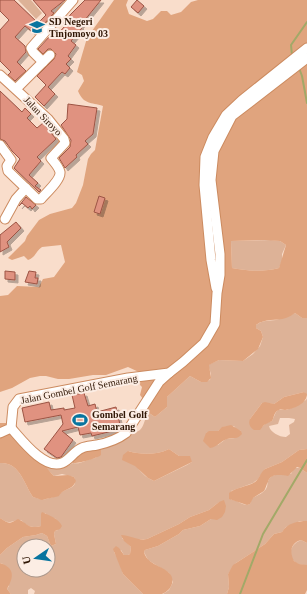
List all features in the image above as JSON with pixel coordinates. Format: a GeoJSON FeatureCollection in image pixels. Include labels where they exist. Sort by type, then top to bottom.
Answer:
{"type":"FeatureCollection","features":[{"type":"Feature","properties":{"kind":"street"},"geometry":{"type":"LineString","coordinates":[[43,62],[31,48],[73,0]]}},
{"type":"Feature","properties":{"kind":"street"},"geometry":{"type":"LineString","coordinates":[[0,433],[11,428],[39,457],[49,462],[58,464],[62,463],[82,448],[103,444],[126,433],[159,382],[199,349],[214,327],[217,294],[211,260],[213,230],[204,164],[205,157],[232,116],[299,61],[307,48]]}},
{"type":"Feature","properties":{"kind":"street","name":"Jalan Siroyo"},"geometry":{"type":"LineString","coordinates":[[16,89],[50,55]]}},
{"type":"Feature","properties":{"kind":"street","name":"Jalan Siroyo"},"geometry":{"type":"LineString","coordinates":[[2,80],[16,89],[48,119],[64,139],[65,143],[51,158],[60,172],[54,184],[40,199],[37,199],[26,188]]}},
{"type":"Feature","properties":{"kind":"street"},"geometry":{"type":"LineString","coordinates":[[0,145],[11,160],[7,166],[8,171],[26,188],[16,199],[6,219]]}},
{"type":"Feature","properties":{"kind":"street","name":"Jalan Gombel Golf Semarang"},"geometry":{"type":"LineString","coordinates":[[11,428],[13,407],[19,399],[128,378],[169,373]]}},
{"type":"Feature","properties":{"kind":"shaded area"},"geometry":{"type":"Polygon","coordinates":[[[18,0],[31,0],[42,13],[36,19],[18,0]]]}},
{"type":"Feature","properties":{"kind":"shaded area"},"geometry":{"type":"Polygon","coordinates":[[[114,0],[128,0],[126,5],[129,14],[147,21],[153,19],[161,11],[167,11],[171,15],[181,12],[191,2],[198,0],[307,0],[307,318],[302,318],[295,313],[286,318],[267,320],[259,323],[256,325],[256,328],[261,331],[263,337],[258,349],[243,361],[219,360],[209,365],[211,378],[207,382],[201,382],[190,376],[167,397],[167,407],[155,417],[149,413],[147,404],[140,395],[142,387],[140,385],[141,373],[128,367],[106,375],[93,375],[69,379],[40,376],[30,378],[12,388],[0,392],[0,296],[8,295],[17,286],[39,287],[43,279],[54,277],[65,262],[61,245],[42,247],[32,258],[28,260],[24,256],[12,260],[8,258],[25,241],[39,220],[50,214],[72,208],[76,203],[83,185],[88,159],[95,150],[103,106],[85,101],[80,96],[78,91],[84,81],[82,75],[77,72],[87,38],[114,0]],[[231,241],[232,268],[256,271],[279,268],[286,245],[280,241],[231,241]]]}},
{"type":"Feature","properties":{"kind":"shaded area"},"geometry":{"type":"Polygon","coordinates":[[[231,241],[280,241],[286,245],[282,254],[282,261],[279,268],[256,271],[232,268],[231,241]]]}},
{"type":"Feature","properties":{"kind":"shaded area"},"geometry":{"type":"Polygon","coordinates":[[[295,313],[302,318],[307,318],[307,396],[304,392],[284,397],[274,404],[262,403],[250,419],[262,427],[266,423],[272,421],[278,410],[287,410],[306,400],[307,398],[307,449],[299,450],[282,462],[265,469],[253,483],[231,491],[231,500],[247,505],[250,504],[252,498],[266,489],[268,480],[271,477],[279,474],[291,474],[294,468],[300,468],[307,473],[307,521],[300,521],[286,527],[282,532],[274,534],[265,544],[236,563],[228,574],[229,587],[227,594],[163,594],[169,590],[173,582],[169,573],[148,560],[144,552],[145,550],[158,546],[179,534],[183,530],[200,526],[211,519],[219,502],[209,510],[190,517],[179,524],[147,539],[122,538],[131,547],[130,554],[124,555],[121,550],[114,552],[120,563],[123,574],[143,594],[34,594],[35,591],[31,588],[28,590],[28,594],[11,594],[7,589],[9,586],[3,564],[0,563],[0,555],[16,542],[16,578],[56,578],[56,538],[54,534],[55,531],[58,530],[56,519],[45,513],[41,517],[41,526],[38,527],[28,526],[21,520],[6,522],[0,518],[0,463],[12,466],[17,470],[33,497],[44,499],[57,495],[74,486],[74,477],[62,474],[54,476],[46,466],[63,467],[73,463],[79,463],[96,458],[102,448],[140,430],[149,413],[155,417],[167,407],[167,397],[190,376],[201,382],[210,380],[211,374],[208,365],[219,360],[243,361],[253,354],[260,346],[263,337],[261,331],[256,328],[256,325],[263,321],[276,320],[295,313]],[[280,418],[278,424],[269,426],[275,434],[286,437],[290,434],[289,425],[294,422],[295,419],[280,418]],[[234,426],[223,427],[218,431],[206,433],[218,445],[226,439],[235,438],[241,431],[236,429],[234,426]],[[169,449],[149,454],[128,451],[135,464],[145,476],[154,481],[192,462],[169,449]]]}},
{"type":"Feature","properties":{"kind":"shaded area"},"geometry":{"type":"Polygon","coordinates":[[[304,392],[307,394],[305,401],[299,405],[277,411],[272,421],[264,425],[260,430],[254,430],[250,427],[250,419],[262,403],[265,402],[274,404],[284,397],[304,392]]]}},
{"type":"Feature","properties":{"kind":"shaded area"},"geometry":{"type":"Polygon","coordinates":[[[0,423],[6,423],[16,437],[26,438],[37,450],[42,453],[47,468],[54,476],[68,475],[74,477],[76,481],[74,485],[59,496],[42,500],[33,497],[17,470],[12,466],[0,463],[0,423]]]}},
{"type":"Feature","properties":{"kind":"shaded area"},"geometry":{"type":"Polygon","coordinates":[[[231,425],[241,431],[242,434],[237,438],[227,439],[210,448],[203,441],[206,433],[209,431],[218,431],[222,427],[231,425]]]}},
{"type":"Feature","properties":{"kind":"shaded area"},"geometry":{"type":"Polygon","coordinates":[[[101,448],[101,455],[79,463],[73,463],[70,457],[71,452],[101,448]]]}},
{"type":"Feature","properties":{"kind":"shaded area"},"geometry":{"type":"Polygon","coordinates":[[[169,449],[179,456],[190,456],[192,462],[154,481],[148,478],[135,466],[122,460],[123,455],[128,451],[149,454],[169,449]]]}},
{"type":"Feature","properties":{"kind":"shaded area"},"geometry":{"type":"Polygon","coordinates":[[[307,449],[307,473],[297,467],[288,476],[276,475],[271,477],[264,491],[253,498],[250,504],[247,505],[229,499],[229,493],[235,489],[255,482],[265,469],[282,462],[299,450],[307,449]]]}},
{"type":"Feature","properties":{"kind":"shaded area"},"geometry":{"type":"Polygon","coordinates":[[[224,500],[226,506],[222,517],[217,520],[211,519],[200,526],[183,530],[179,534],[158,546],[145,550],[144,552],[148,559],[171,575],[172,584],[168,590],[162,594],[143,594],[123,574],[113,549],[116,546],[124,555],[128,555],[130,554],[131,547],[124,541],[121,535],[147,539],[179,524],[190,517],[209,510],[224,500]]]}},
{"type":"Feature","properties":{"kind":"shaded area"},"geometry":{"type":"Polygon","coordinates":[[[42,512],[51,516],[61,524],[62,526],[60,529],[55,531],[55,538],[48,538],[42,533],[16,538],[16,542],[0,555],[0,518],[9,523],[18,519],[30,526],[36,527],[41,526],[42,512]]]}},
{"type":"Feature","properties":{"kind":"shaded area"},"geometry":{"type":"Polygon","coordinates":[[[307,521],[307,543],[301,540],[298,541],[293,545],[291,551],[294,561],[299,564],[307,565],[307,590],[305,594],[227,594],[229,587],[228,574],[233,565],[265,544],[274,534],[282,532],[287,526],[296,522],[307,521]]]}},
{"type":"Feature","properties":{"kind":"shaded area"},"geometry":{"type":"Polygon","coordinates":[[[42,533],[48,538],[22,538],[42,533]]]}},
{"type":"Feature","properties":{"kind":"shaded area"},"geometry":{"type":"Polygon","coordinates":[[[301,540],[307,543],[307,565],[297,563],[291,555],[295,543],[301,540]]]}},
{"type":"Feature","properties":{"kind":"shaded area"},"geometry":{"type":"Polygon","coordinates":[[[0,563],[11,570],[12,577],[7,589],[11,594],[0,594],[0,563]]]}},
{"type":"Feature","properties":{"kind":"building"},"geometry":{"type":"Polygon","coordinates":[[[0,0],[14,0],[38,23],[46,15],[33,0],[65,0],[51,11],[54,13],[35,34],[25,26],[15,37],[25,46],[26,52],[17,62],[26,71],[15,81],[8,75],[11,72],[0,61],[0,30],[9,20],[0,11],[0,0]]]}},
{"type":"Feature","properties":{"kind":"building"},"geometry":{"type":"Polygon","coordinates":[[[85,0],[101,0],[80,26],[82,28],[71,41],[76,45],[68,56],[71,59],[66,64],[70,68],[65,74],[62,72],[48,87],[55,94],[44,106],[35,97],[46,85],[37,76],[54,59],[56,54],[51,49],[48,49],[43,54],[38,49],[50,36],[54,38],[65,26],[63,24],[71,14],[85,0]]]}},
{"type":"Feature","properties":{"kind":"building"},"geometry":{"type":"Polygon","coordinates":[[[137,0],[144,6],[138,13],[131,7],[137,0]]]}},
{"type":"Feature","properties":{"kind":"building"},"geometry":{"type":"Polygon","coordinates":[[[0,91],[22,112],[25,108],[31,114],[27,118],[37,128],[43,123],[56,139],[37,157],[41,161],[29,175],[38,183],[35,186],[41,190],[39,192],[14,168],[20,159],[5,141],[0,139],[0,91]]]}},
{"type":"Feature","properties":{"kind":"building"},"geometry":{"type":"Polygon","coordinates":[[[68,104],[97,108],[93,134],[85,141],[88,144],[65,168],[59,158],[70,147],[71,140],[61,125],[67,119],[68,104]]]}},
{"type":"Feature","properties":{"kind":"building"},"geometry":{"type":"Polygon","coordinates":[[[99,196],[105,198],[100,214],[94,212],[99,196]]]}},
{"type":"Feature","properties":{"kind":"building"},"geometry":{"type":"Polygon","coordinates":[[[26,197],[36,205],[32,209],[30,206],[28,208],[22,203],[19,206],[26,197]]]}},
{"type":"Feature","properties":{"kind":"building"},"geometry":{"type":"Polygon","coordinates":[[[16,222],[21,228],[7,242],[9,247],[0,252],[0,235],[16,222]]]}},
{"type":"Feature","properties":{"kind":"building"},"geometry":{"type":"Polygon","coordinates":[[[5,271],[15,272],[15,280],[5,279],[5,271]]]}},
{"type":"Feature","properties":{"kind":"building"},"geometry":{"type":"Polygon","coordinates":[[[29,271],[36,272],[35,278],[38,278],[37,284],[25,282],[29,271]]]}},
{"type":"Feature","properties":{"kind":"building"},"geometry":{"type":"Polygon","coordinates":[[[84,393],[88,406],[95,404],[97,412],[116,407],[121,429],[92,436],[91,433],[80,435],[78,427],[62,431],[73,440],[61,457],[57,458],[44,449],[63,424],[61,415],[25,422],[22,408],[49,402],[51,410],[75,408],[72,395],[84,393]]]}},
{"type":"Feature","properties":{"kind":"waterway"},"geometry":{"type":"LineString","coordinates":[[292,55],[291,45],[307,22]]}},
{"type":"Feature","properties":{"kind":"waterway"},"geometry":{"type":"LineString","coordinates":[[299,68],[307,103]]}},
{"type":"Feature","properties":{"kind":"waterway"},"geometry":{"type":"LineString","coordinates":[[240,594],[263,534],[307,460]]}},
{"type":"Feature","properties":{"kind":"place","name":"SD Negeri Tinjomoyo 03"},"geometry":{"type":"Point","coordinates":[37,27]}},
{"type":"Feature","properties":{"kind":"place","name":"Gombel Golf Semarang"},"geometry":{"type":"Point","coordinates":[80,420]}}]}
